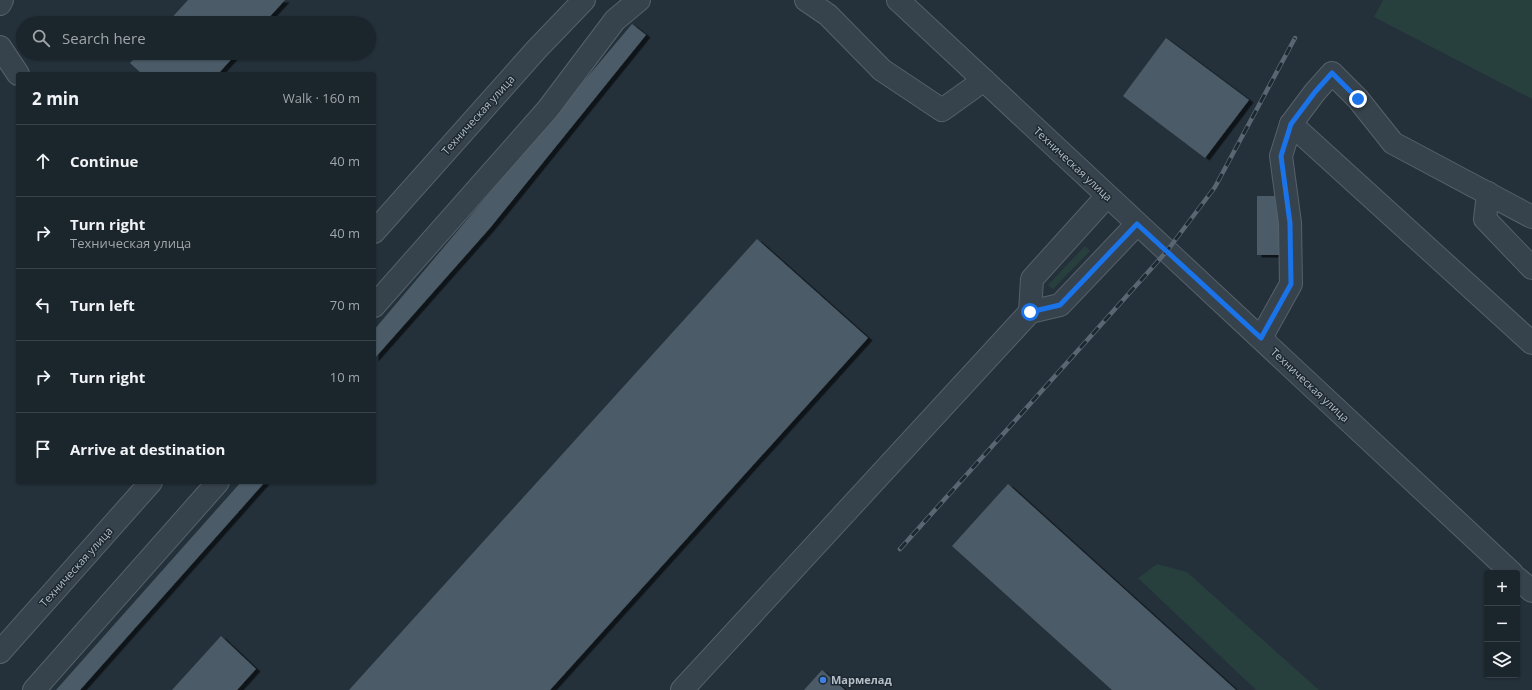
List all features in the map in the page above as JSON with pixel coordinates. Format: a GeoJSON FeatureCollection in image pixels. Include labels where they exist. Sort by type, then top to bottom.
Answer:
{"type":"FeatureCollection","features":[{"type":"Feature","properties":{"kind":"street"},"geometry":{"type":"LineString","coordinates":[[0,4],[2,0]]}},
{"type":"Feature","properties":{"kind":"street","name":"Техническая улица"},"geometry":{"type":"LineString","coordinates":[[376,230],[536,50],[584,0]]}},
{"type":"Feature","properties":{"kind":"street"},"geometry":{"type":"LineString","coordinates":[[376,304],[548,109],[615,20],[639,0]]}},
{"type":"Feature","properties":{"kind":"street"},"geometry":{"type":"LineString","coordinates":[[806,0],[828,15],[882,70],[942,110],[984,80]]}},
{"type":"Feature","properties":{"kind":"street","name":"Техническая улица"},"geometry":{"type":"LineString","coordinates":[[898,0],[1509,570]]}},
{"type":"Feature","properties":{"kind":"street"},"geometry":{"type":"LineString","coordinates":[[0,47],[17,72]]}},
{"type":"Feature","properties":{"kind":"street"},"geometry":{"type":"LineString","coordinates":[[1261,338],[1291,284],[1290,223],[1281,156],[1291,124],[1315,92],[1332,73],[1358,99],[1393,143],[1532,217]]}},
{"type":"Feature","properties":{"kind":"street"},"geometry":{"type":"LineString","coordinates":[[1291,124],[1532,343]]}},
{"type":"Feature","properties":{"kind":"street"},"geometry":{"type":"LineString","coordinates":[[1488,193],[1485,219],[1532,268]]}},
{"type":"Feature","properties":{"kind":"street"},"geometry":{"type":"LineString","coordinates":[[1030,312],[1032,279],[1107,196]]}},
{"type":"Feature","properties":{"kind":"street"},"geometry":{"type":"LineString","coordinates":[[682,690],[1030,312],[1060,305],[1137,224]]}},
{"type":"Feature","properties":{"kind":"street","name":"Техническая улица"},"geometry":{"type":"LineString","coordinates":[[0,652],[149,484]]}},
{"type":"Feature","properties":{"kind":"street"},"geometry":{"type":"LineString","coordinates":[[34,690],[216,484]]}},
{"type":"Feature","properties":{"kind":"street"},"geometry":{"type":"LineString","coordinates":[[1520,581],[1532,591]]}},
{"type":"Feature","properties":{"kind":"green space"},"geometry":{"type":"Polygon","coordinates":[[[1383,0],[1532,0],[1532,99],[1374,17],[1383,0]]]}},
{"type":"Feature","properties":{"kind":"green space"},"geometry":{"type":"Polygon","coordinates":[[[1085,246],[1090,251],[1053,289],[1048,285],[1085,246]]]}},
{"type":"Feature","properties":{"kind":"green space"},"geometry":{"type":"Polygon","coordinates":[[[1157,564],[1187,572],[1319,690],[1256,690],[1138,578],[1157,564]]]}},
{"type":"Feature","properties":{"kind":"building"},"geometry":{"type":"Polygon","coordinates":[[[188,0],[285,0],[270,16],[173,16],[188,0]]]}},
{"type":"Feature","properties":{"kind":"building"},"geometry":{"type":"Polygon","coordinates":[[[632,24],[646,35],[490,228],[376,357],[376,328],[632,24]]]}},
{"type":"Feature","properties":{"kind":"building"},"geometry":{"type":"Polygon","coordinates":[[[1166,38],[1249,100],[1205,158],[1123,96],[1166,38]]]}},
{"type":"Feature","properties":{"kind":"building"},"geometry":{"type":"Polygon","coordinates":[[[133,60],[231,60],[220,72],[140,72],[130,63],[133,60]]]}},
{"type":"Feature","properties":{"kind":"building"},"geometry":{"type":"Polygon","coordinates":[[[1257,196],[1282,196],[1282,255],[1257,255],[1257,196]]]}},
{"type":"Feature","properties":{"kind":"building"},"geometry":{"type":"Polygon","coordinates":[[[757,239],[868,338],[550,690],[349,690],[757,239]]]}},
{"type":"Feature","properties":{"kind":"building"},"geometry":{"type":"Polygon","coordinates":[[[239,484],[263,484],[80,690],[56,690],[239,484]]]}},
{"type":"Feature","properties":{"kind":"building"},"geometry":{"type":"Polygon","coordinates":[[[1008,484],[1236,690],[1112,690],[952,546],[1008,484]]]}},
{"type":"Feature","properties":{"kind":"building"},"geometry":{"type":"Polygon","coordinates":[[[221,636],[256,669],[237,690],[172,690],[221,636]]]}},
{"type":"Feature","properties":{"kind":"building","name":"Мармелад"},"geometry":{"type":"Polygon","coordinates":[[[822,670],[845,690],[804,690],[822,670]]]}},
{"type":"Feature","properties":{"kind":"railway"},"geometry":{"type":"LineString","coordinates":[[900,549],[1167,251],[1215,187],[1295,38]]}},
{"type":"Feature","properties":{"kind":"place","name":"Мармелад"},"geometry":{"type":"Point","coordinates":[823,680]}},
{"type":"Feature","properties":{"kind":"route"},"geometry":{"type":"LineString","coordinates":[[1030,312],[1060,305],[1137,224],[1261,338],[1291,284],[1290,223],[1281,156],[1291,124],[1315,92],[1332,73],[1358,99]]}}]}
